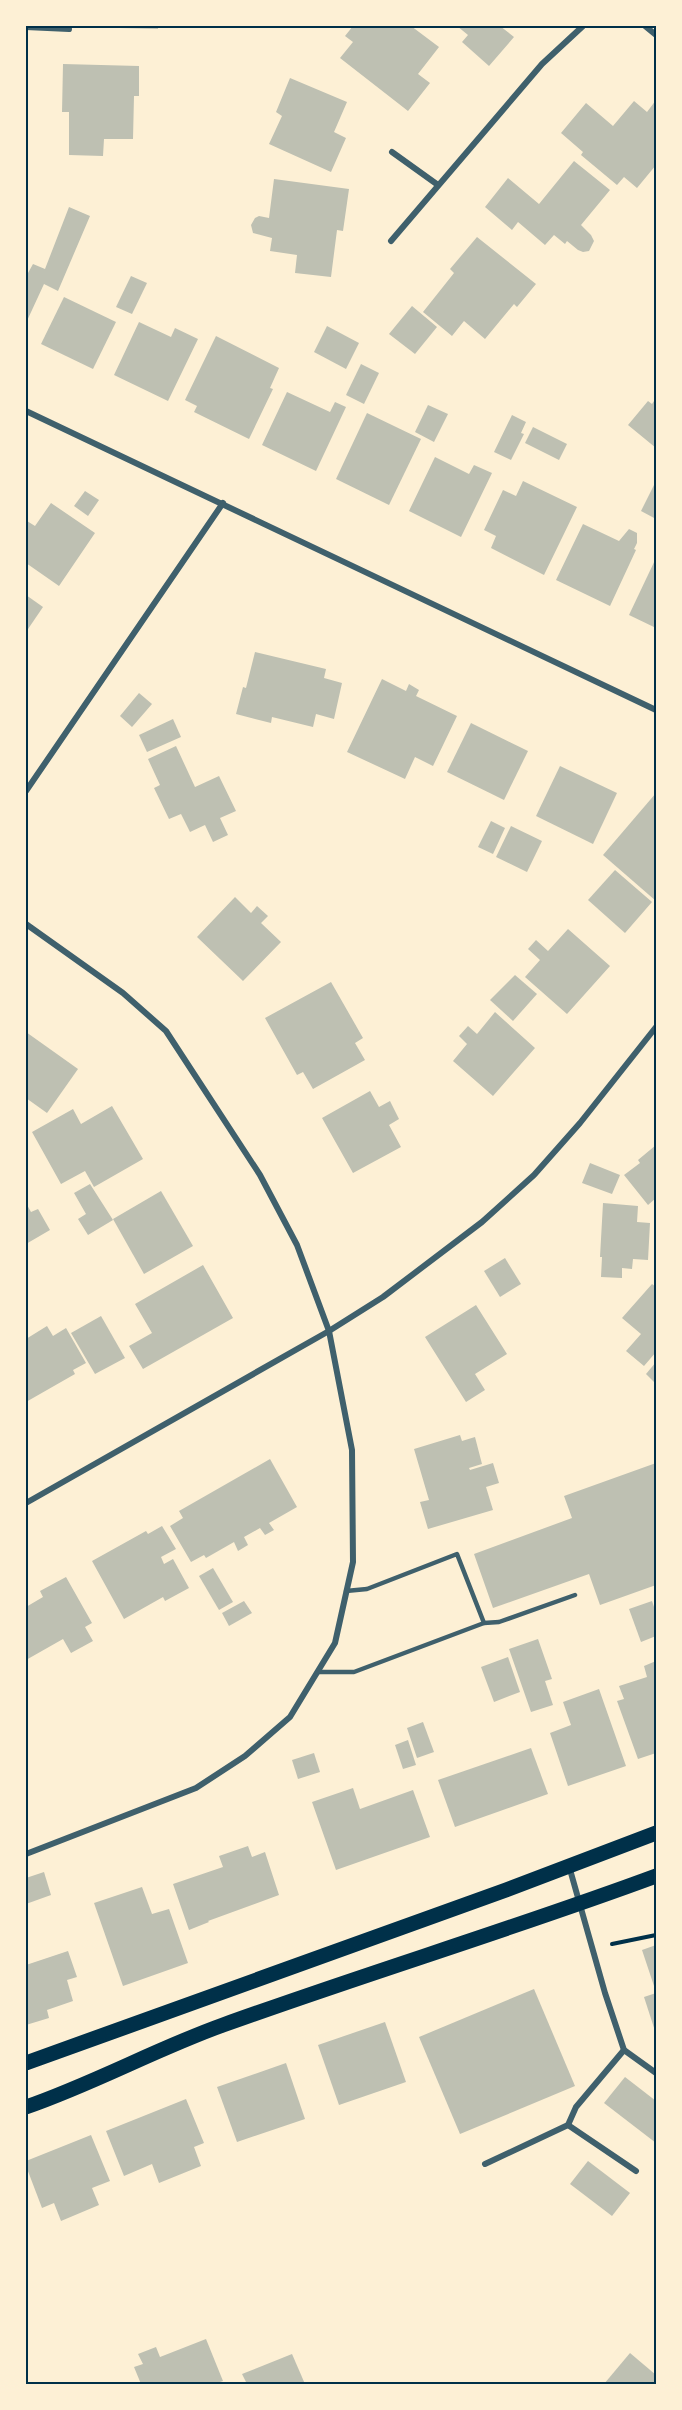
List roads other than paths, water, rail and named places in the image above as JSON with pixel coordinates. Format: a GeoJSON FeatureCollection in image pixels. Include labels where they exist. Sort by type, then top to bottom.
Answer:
{"type":"FeatureCollection","features":[{"type":"Feature","properties":{"kind":"main road"},"geometry":{"type":"LineString","coordinates":[[26,2062],[506,1890],[657,1833]]}},
{"type":"Feature","properties":{"kind":"main road"},"geometry":{"type":"LineString","coordinates":[[26,2106],[129,2066],[220,2026],[581,1904],[657,1876]]}},
{"type":"Feature","properties":{"kind":"street"},"geometry":{"type":"LineString","coordinates":[[391,241],[542,64],[583,26]]}},
{"type":"Feature","properties":{"kind":"street"},"geometry":{"type":"LineString","coordinates":[[645,26],[657,35]]}},
{"type":"Feature","properties":{"kind":"street"},"geometry":{"type":"LineString","coordinates":[[26,27],[69,29]]}},
{"type":"Feature","properties":{"kind":"street"},"geometry":{"type":"LineString","coordinates":[[392,152],[438,185]]}},
{"type":"Feature","properties":{"kind":"street"},"geometry":{"type":"LineString","coordinates":[[26,411],[657,710]]}},
{"type":"Feature","properties":{"kind":"street"},"geometry":{"type":"LineString","coordinates":[[26,791],[223,503]]}},
{"type":"Feature","properties":{"kind":"street"},"geometry":{"type":"LineString","coordinates":[[26,924],[123,993],[166,1031],[260,1175],[297,1245],[329,1331],[352,1450],[353,1562],[335,1643],[290,1717],[245,1756],[196,1788],[26,1854]]}},
{"type":"Feature","properties":{"kind":"street"},"geometry":{"type":"LineString","coordinates":[[26,1503],[329,1331],[383,1297],[482,1222],[534,1175],[580,1123],[657,1027]]}},
{"type":"Feature","properties":{"kind":"street"},"geometry":{"type":"LineString","coordinates":[[569,1865],[605,1993],[624,2049],[657,2073]]}},
{"type":"Feature","properties":{"kind":"street"},"geometry":{"type":"LineString","coordinates":[[485,2164],[568,2125],[576,2107],[624,2049]]}},
{"type":"Feature","properties":{"kind":"street"},"geometry":{"type":"LineString","coordinates":[[568,2125],[636,2171]]}},
{"type":"Feature","properties":{"kind":"lane"},"geometry":{"type":"LineString","coordinates":[[346,1591],[367,1589],[457,1554],[484,1623]]}},
{"type":"Feature","properties":{"kind":"lane"},"geometry":{"type":"LineString","coordinates":[[319,1672],[354,1672],[484,1623],[500,1622],[575,1595]]}}]}
